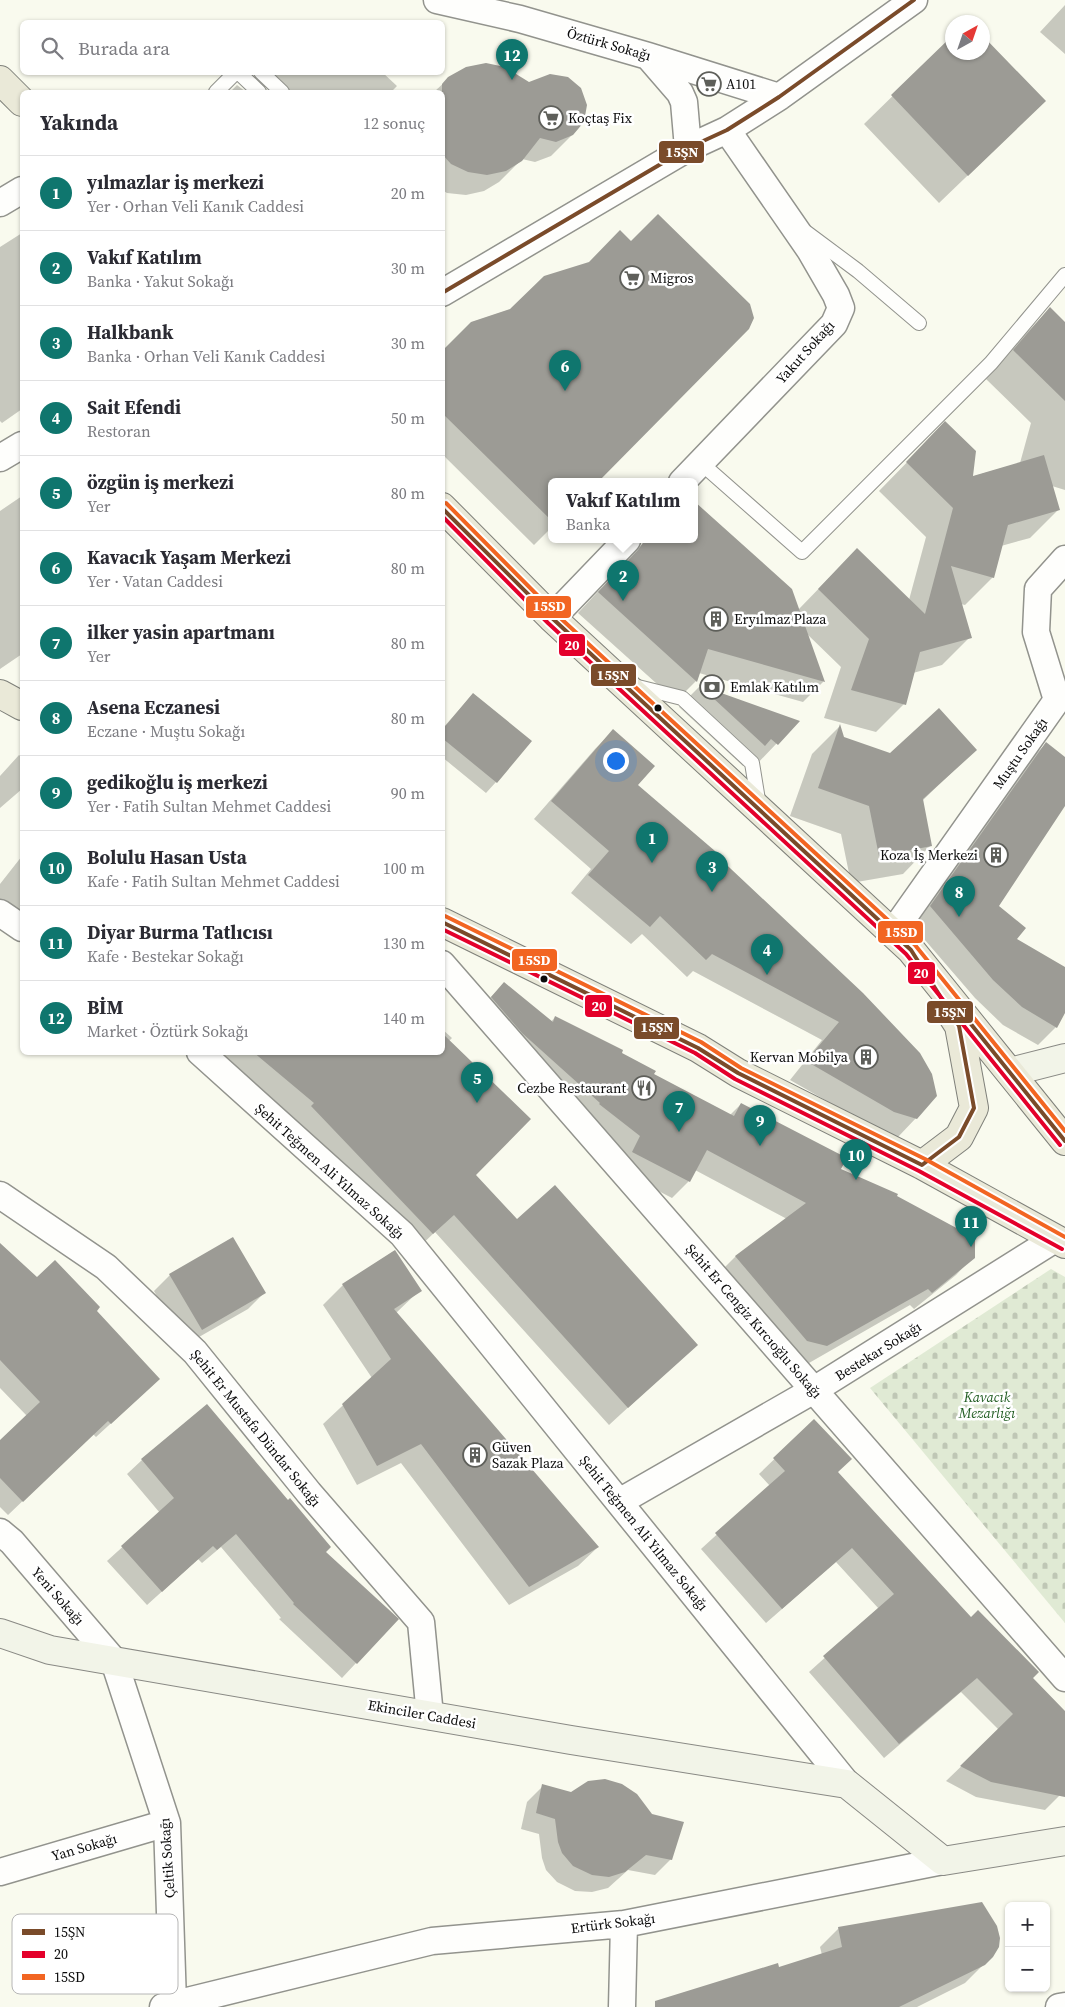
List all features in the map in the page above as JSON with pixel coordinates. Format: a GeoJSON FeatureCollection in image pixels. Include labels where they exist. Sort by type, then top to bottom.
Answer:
{"type":"FeatureCollection","features":[{"type":"Feature","properties":{"kind":"main road"},"geometry":{"type":"LineString","coordinates":[[0,80],[20,100]]}},
{"type":"Feature","properties":{"kind":"main road"},"geometry":{"type":"LineString","coordinates":[[447,516],[552,618],[902,941],[1065,1141]]}},
{"type":"Feature","properties":{"kind":"main road"},"geometry":{"type":"LineString","coordinates":[[0,694],[20,705]]}},
{"type":"Feature","properties":{"kind":"main road"},"geometry":{"type":"LineString","coordinates":[[445,923],[698,1048],[738,1073],[922,1166],[1060,1242]]}},
{"type":"Feature","properties":{"kind":"main road"},"geometry":{"type":"LineString","coordinates":[[902,941],[959,1026],[974,1108],[959,1137],[922,1166]]}},
{"type":"Feature","properties":{"kind":"street","name":"Öztürk Sokağı"},"geometry":{"type":"LineString","coordinates":[[436,0],[522,9],[648,56],[779,97]]}},
{"type":"Feature","properties":{"kind":"street"},"geometry":{"type":"LineString","coordinates":[[445,291],[688,148],[727,130],[779,97],[914,0]]}},
{"type":"Feature","properties":{"kind":"street"},"geometry":{"type":"LineString","coordinates":[[648,56],[680,93],[684,102],[688,148]]}},
{"type":"Feature","properties":{"kind":"street","name":"Yakut Sokağı"},"geometry":{"type":"LineString","coordinates":[[686,478],[834,324],[841,308],[836,295],[789,219],[727,130]]}},
{"type":"Feature","properties":{"kind":"street"},"geometry":{"type":"LineString","coordinates":[[0,203],[20,191]]}},
{"type":"Feature","properties":{"kind":"street"},"geometry":{"type":"LineString","coordinates":[[0,458],[20,446]]}},
{"type":"Feature","properties":{"kind":"street"},"geometry":{"type":"LineString","coordinates":[[552,618],[624,543]]}},
{"type":"Feature","properties":{"kind":"street","name":"Muştu Sokağı"},"geometry":{"type":"LineString","coordinates":[[902,941],[1061,704],[1036,632],[1038,589],[1065,559]]}},
{"type":"Feature","properties":{"kind":"street"},"geometry":{"type":"LineString","coordinates":[[0,914],[20,927]]}},
{"type":"Feature","properties":{"kind":"street","name":"Şehit Er Cengiz Kırcıoğlu Sokağı"},"geometry":{"type":"LineString","coordinates":[[445,967],[1065,1678]]}},
{"type":"Feature","properties":{"kind":"street","name":"Şehit Teğmen Ali Yılmaz Sokağı"},"geometry":{"type":"LineString","coordinates":[[203,1055],[402,1234],[847,1784],[943,1861]]}},
{"type":"Feature","properties":{"kind":"street"},"geometry":{"type":"LineString","coordinates":[[1010,1072],[1065,1058]]}},
{"type":"Feature","properties":{"kind":"street","name":"Şehit Er Mustafa Dündar Sokağı"},"geometry":{"type":"LineString","coordinates":[[0,1194],[106,1267],[195,1352],[309,1493],[421,1622],[430,1716]]}},
{"type":"Feature","properties":{"kind":"street","name":"Bestekar Sokağı"},"geometry":{"type":"LineString","coordinates":[[619,1502],[814,1390],[1060,1242]]}},
{"type":"Feature","properties":{"kind":"street","name":"Yeni Sokağı"},"geometry":{"type":"LineString","coordinates":[[0,1532],[12,1542],[114,1661]]}},
{"type":"Feature","properties":{"kind":"street","name":"Ekinciler Caddesi"},"geometry":{"type":"LineString","coordinates":[[0,1633],[50,1650],[430,1716],[847,1784]]}},
{"type":"Feature","properties":{"kind":"street","name":"Çeltik Sokaḡı"},"geometry":{"type":"LineString","coordinates":[[114,1661],[167,1823],[168,1914]]}},
{"type":"Feature","properties":{"kind":"street","name":"Yan Sokağı"},"geometry":{"type":"LineString","coordinates":[[0,1872],[167,1823]]}},
{"type":"Feature","properties":{"kind":"street","name":"Ertürk Sokağı"},"geometry":{"type":"LineString","coordinates":[[168,2005],[432,1941],[624,1924],[943,1861],[1065,1841]]}},
{"type":"Feature","properties":{"kind":"street"},"geometry":{"type":"LineString","coordinates":[[622,2007],[624,1924]]}},
{"type":"Feature","properties":{"kind":"street"},"geometry":{"type":"LineString","coordinates":[[1059,2007],[1065,2006]]}},
{"type":"Feature","properties":{"kind":"lane"},"geometry":{"type":"LineString","coordinates":[[222,90],[234,75]]}},
{"type":"Feature","properties":{"kind":"lane"},"geometry":{"type":"LineString","coordinates":[[240,75],[257,90]]}},
{"type":"Feature","properties":{"kind":"lane"},"geometry":{"type":"LineString","coordinates":[[264,75],[280,90]]}},
{"type":"Feature","properties":{"kind":"lane"},"geometry":{"type":"LineString","coordinates":[[789,219],[858,271],[919,323]]}},
{"type":"Feature","properties":{"kind":"lane"},"geometry":{"type":"LineString","coordinates":[[701,463],[802,552],[991,363],[1065,275]]}},
{"type":"Feature","properties":{"kind":"green space","name":"Kavacık Mezarlığı"},"geometry":{"type":"Polygon","coordinates":[[[1051,1269],[1065,1277],[1065,1623],[870,1388],[1051,1269]]]}},
{"type":"Feature","properties":{"kind":"building"},"geometry":{"type":"Polygon","coordinates":[[[945,43],[945,60],[990,60],[990,43],[1046,101],[968,176],[891,95],[945,43]]]}},
{"type":"Feature","properties":{"kind":"building"},"geometry":{"type":"Polygon","coordinates":[[[486,63],[505,67],[529,82],[550,74],[568,77],[581,88],[587,105],[584,122],[573,135],[556,142],[540,138],[522,161],[506,171],[487,175],[468,172],[451,164],[445,157],[445,90],[442,90],[442,84],[448,77],[466,67],[486,63]]]}},
{"type":"Feature","properties":{"kind":"building"},"geometry":{"type":"Polygon","coordinates":[[[658,214],[750,304],[754,318],[749,329],[602,478],[548,478],[548,517],[445,416],[445,348],[471,322],[510,309],[544,276],[589,262],[620,230],[631,241],[658,214]]]}},
{"type":"Feature","properties":{"kind":"building"},"geometry":{"type":"Polygon","coordinates":[[[1050,307],[1065,322],[1065,401],[1013,350],[1050,307]]]}},
{"type":"Feature","properties":{"kind":"building"},"geometry":{"type":"Polygon","coordinates":[[[945,421],[976,451],[973,476],[1044,455],[1060,510],[1008,525],[994,578],[951,566],[972,638],[920,652],[906,705],[851,690],[869,639],[818,589],[857,548],[925,614],[953,508],[906,462],[945,421]]]}},
{"type":"Feature","properties":{"kind":"building","name":"Eryılmaz Plaza"},"geometry":{"type":"Polygon","coordinates":[[[698,505],[792,589],[825,682],[708,649],[697,682],[598,592],[643,543],[698,543],[698,505]]]}},
{"type":"Feature","properties":{"kind":"building"},"geometry":{"type":"Polygon","coordinates":[[[699,685],[800,721],[778,745],[771,739],[765,746],[699,685]]]}},
{"type":"Feature","properties":{"kind":"building"},"geometry":{"type":"Polygon","coordinates":[[[473,693],[532,741],[497,783],[445,740],[445,726],[473,693]]]}},
{"type":"Feature","properties":{"kind":"building"},"geometry":{"type":"Polygon","coordinates":[[[939,708],[977,750],[923,799],[932,846],[879,856],[869,806],[818,788],[840,724],[844,737],[890,753],[939,708]]]}},
{"type":"Feature","properties":{"kind":"building"},"geometry":{"type":"Polygon","coordinates":[[[613,729],[655,766],[638,785],[715,851],[714,853],[863,993],[920,1053],[932,1074],[937,1096],[917,1119],[894,1112],[806,1061],[839,1022],[712,954],[706,960],[660,916],[650,927],[588,875],[609,851],[551,801],[613,729]]]}},
{"type":"Feature","properties":{"kind":"building","name":"Koza İş Merkezi"},"geometry":{"type":"Polygon","coordinates":[[[1046,742],[1065,757],[1065,806],[999,906],[1026,928],[1017,939],[1065,967],[1065,1013],[1057,1028],[1022,1007],[993,980],[930,906],[1046,742]]]}},
{"type":"Feature","properties":{"kind":"building"},"geometry":{"type":"Polygon","coordinates":[[[504,982],[553,1022],[555,1016],[623,1050],[622,1053],[656,1071],[654,1074],[734,1116],[741,1103],[847,1158],[841,1169],[898,1194],[897,1196],[975,1238],[975,1258],[932,1293],[928,1289],[827,1346],[807,1341],[735,1256],[806,1203],[707,1150],[690,1182],[632,1152],[640,1136],[599,1104],[522,1033],[491,997],[504,982]]]}},
{"type":"Feature","properties":{"kind":"building"},"geometry":{"type":"Polygon","coordinates":[[[445,1036],[531,1119],[476,1175],[517,1219],[555,1185],[698,1345],[628,1408],[454,1215],[433,1234],[311,1106],[314,1103],[257,1055],[445,1055],[445,1036]]]}},
{"type":"Feature","properties":{"kind":"building"},"geometry":{"type":"Polygon","coordinates":[[[233,1237],[266,1293],[202,1330],[169,1274],[233,1237]]]}},
{"type":"Feature","properties":{"kind":"building"},"geometry":{"type":"Polygon","coordinates":[[[0,1243],[37,1277],[55,1260],[100,1307],[97,1311],[160,1379],[111,1424],[108,1421],[23,1502],[0,1478],[0,1440],[40,1402],[0,1360],[0,1243]]]}},
{"type":"Feature","properties":{"kind":"building","name":"Güven Sazak Plaza"},"geometry":{"type":"Polygon","coordinates":[[[395,1250],[422,1291],[394,1309],[599,1547],[529,1587],[421,1444],[377,1466],[342,1404],[391,1359],[342,1284],[395,1250]]]}},
{"type":"Feature","properties":{"kind":"building"},"geometry":{"type":"Polygon","coordinates":[[[207,1404],[288,1500],[290,1498],[331,1547],[326,1552],[399,1619],[357,1664],[293,1604],[236,1534],[217,1550],[213,1546],[162,1592],[121,1546],[174,1498],[141,1459],[207,1404]]]}},
{"type":"Feature","properties":{"kind":"building"},"geometry":{"type":"Polygon","coordinates":[[[814,1419],[852,1459],[838,1472],[971,1617],[978,1610],[1039,1672],[1033,1678],[1065,1711],[1065,1797],[991,1782],[960,1766],[1013,1714],[977,1678],[899,1744],[823,1656],[894,1594],[852,1548],[782,1609],[715,1533],[785,1471],[773,1458],[814,1419]]]}},
{"type":"Feature","properties":{"kind":"building"},"geometry":{"type":"Polygon","coordinates":[[[605,1779],[622,1784],[637,1794],[652,1814],[684,1822],[672,1860],[646,1855],[625,1872],[609,1877],[592,1875],[573,1866],[562,1853],[558,1842],[555,1819],[536,1813],[542,1784],[571,1792],[588,1781],[605,1779]]]}},
{"type":"Feature","properties":{"kind":"building"},"geometry":{"type":"Polygon","coordinates":[[[982,1902],[997,1926],[1000,1938],[999,1947],[993,1957],[985,1965],[899,2007],[655,2007],[655,2001],[778,1963],[779,1967],[842,1947],[838,1927],[982,1902]]]}},
{"type":"Feature","properties":{"kind":"transit line","name":"15ŞN"},"geometry":{"type":"LineString","coordinates":[[445,291],[688,148],[727,130],[779,97],[914,0]]}},
{"type":"Feature","properties":{"kind":"transit line","name":"15SD"},"geometry":{"type":"LineString","coordinates":[[446,503],[556,614],[915,945],[1065,1131]]}},
{"type":"Feature","properties":{"kind":"transit line","name":"15ŞN"},"geometry":{"type":"LineString","coordinates":[[445,511],[552,618],[911,950],[959,1026],[974,1108],[959,1137],[922,1165],[738,1073],[698,1048],[445,923]]}},
{"type":"Feature","properties":{"kind":"transit line","name":"20"},"geometry":{"type":"LineString","coordinates":[[445,519],[548,623],[906,954],[1060,1145]]}},
{"type":"Feature","properties":{"kind":"transit line","name":"15SD"},"geometry":{"type":"LineString","coordinates":[[445,916],[701,1042],[741,1068],[925,1159],[1065,1237]]}},
{"type":"Feature","properties":{"kind":"transit line","name":"20"},"geometry":{"type":"LineString","coordinates":[[445,930],[695,1053],[735,1079],[919,1171],[1062,1249]]}},
{"type":"Feature","properties":{"kind":"transit line","name":"15ŞN"},"geometry":{"type":"LineString","coordinates":[[958,1008],[1065,1141]]}},
{"type":"Feature","properties":{"kind":"place","name":"BİM"},"geometry":{"type":"Point","coordinates":[512,80]}},
{"type":"Feature","properties":{"kind":"place","name":"A101"},"geometry":{"type":"Point","coordinates":[709,84]}},
{"type":"Feature","properties":{"kind":"place","name":"Koçtaş Fix"},"geometry":{"type":"Point","coordinates":[551,118]}},
{"type":"Feature","properties":{"kind":"place","name":"Migros"},"geometry":{"type":"Point","coordinates":[632,278]}},
{"type":"Feature","properties":{"kind":"place","name":"Kavacık Yaşam Merkezi"},"geometry":{"type":"Point","coordinates":[565,391]}},
{"type":"Feature","properties":{"kind":"place","name":"Vakıf Katılım"},"geometry":{"type":"Point","coordinates":[623,601]}},
{"type":"Feature","properties":{"kind":"place","name":"Eryılmaz Plaza"},"geometry":{"type":"Point","coordinates":[716,619]}},
{"type":"Feature","properties":{"kind":"place","name":"Emlak Katılım"},"geometry":{"type":"Point","coordinates":[712,687]}},
{"type":"Feature","properties":{"kind":"place","name":"Koza İş Merkezi"},"geometry":{"type":"Point","coordinates":[996,855]}},
{"type":"Feature","properties":{"kind":"place","name":"yılmazlar iş merkezi"},"geometry":{"type":"Point","coordinates":[652,863]}},
{"type":"Feature","properties":{"kind":"place","name":"Halkbank"},"geometry":{"type":"Point","coordinates":[712,892]}},
{"type":"Feature","properties":{"kind":"place","name":"Asena Eczanesi"},"geometry":{"type":"Point","coordinates":[959,917]}},
{"type":"Feature","properties":{"kind":"place","name":"Sait Efendi"},"geometry":{"type":"Point","coordinates":[767,975]}},
{"type":"Feature","properties":{"kind":"place","name":"Kervan Mobilya"},"geometry":{"type":"Point","coordinates":[866,1057]}},
{"type":"Feature","properties":{"kind":"place","name":"Cezbe Restaurant"},"geometry":{"type":"Point","coordinates":[644,1088]}},
{"type":"Feature","properties":{"kind":"place","name":"özgün iş merkezi"},"geometry":{"type":"Point","coordinates":[477,1103]}},
{"type":"Feature","properties":{"kind":"place","name":"ilker yasin apartmanı"},"geometry":{"type":"Point","coordinates":[679,1132]}},
{"type":"Feature","properties":{"kind":"place","name":"gedikoğlu iş merkezi"},"geometry":{"type":"Point","coordinates":[760,1146]}},
{"type":"Feature","properties":{"kind":"place","name":"Bolulu Hasan Usta"},"geometry":{"type":"Point","coordinates":[856,1180]}},
{"type":"Feature","properties":{"kind":"place","name":"Diyar Burma Tatlıcısı"},"geometry":{"type":"Point","coordinates":[971,1247]}},
{"type":"Feature","properties":{"kind":"place","name":"Güven Sazak Plaza"},"geometry":{"type":"Point","coordinates":[475,1455]}}]}
